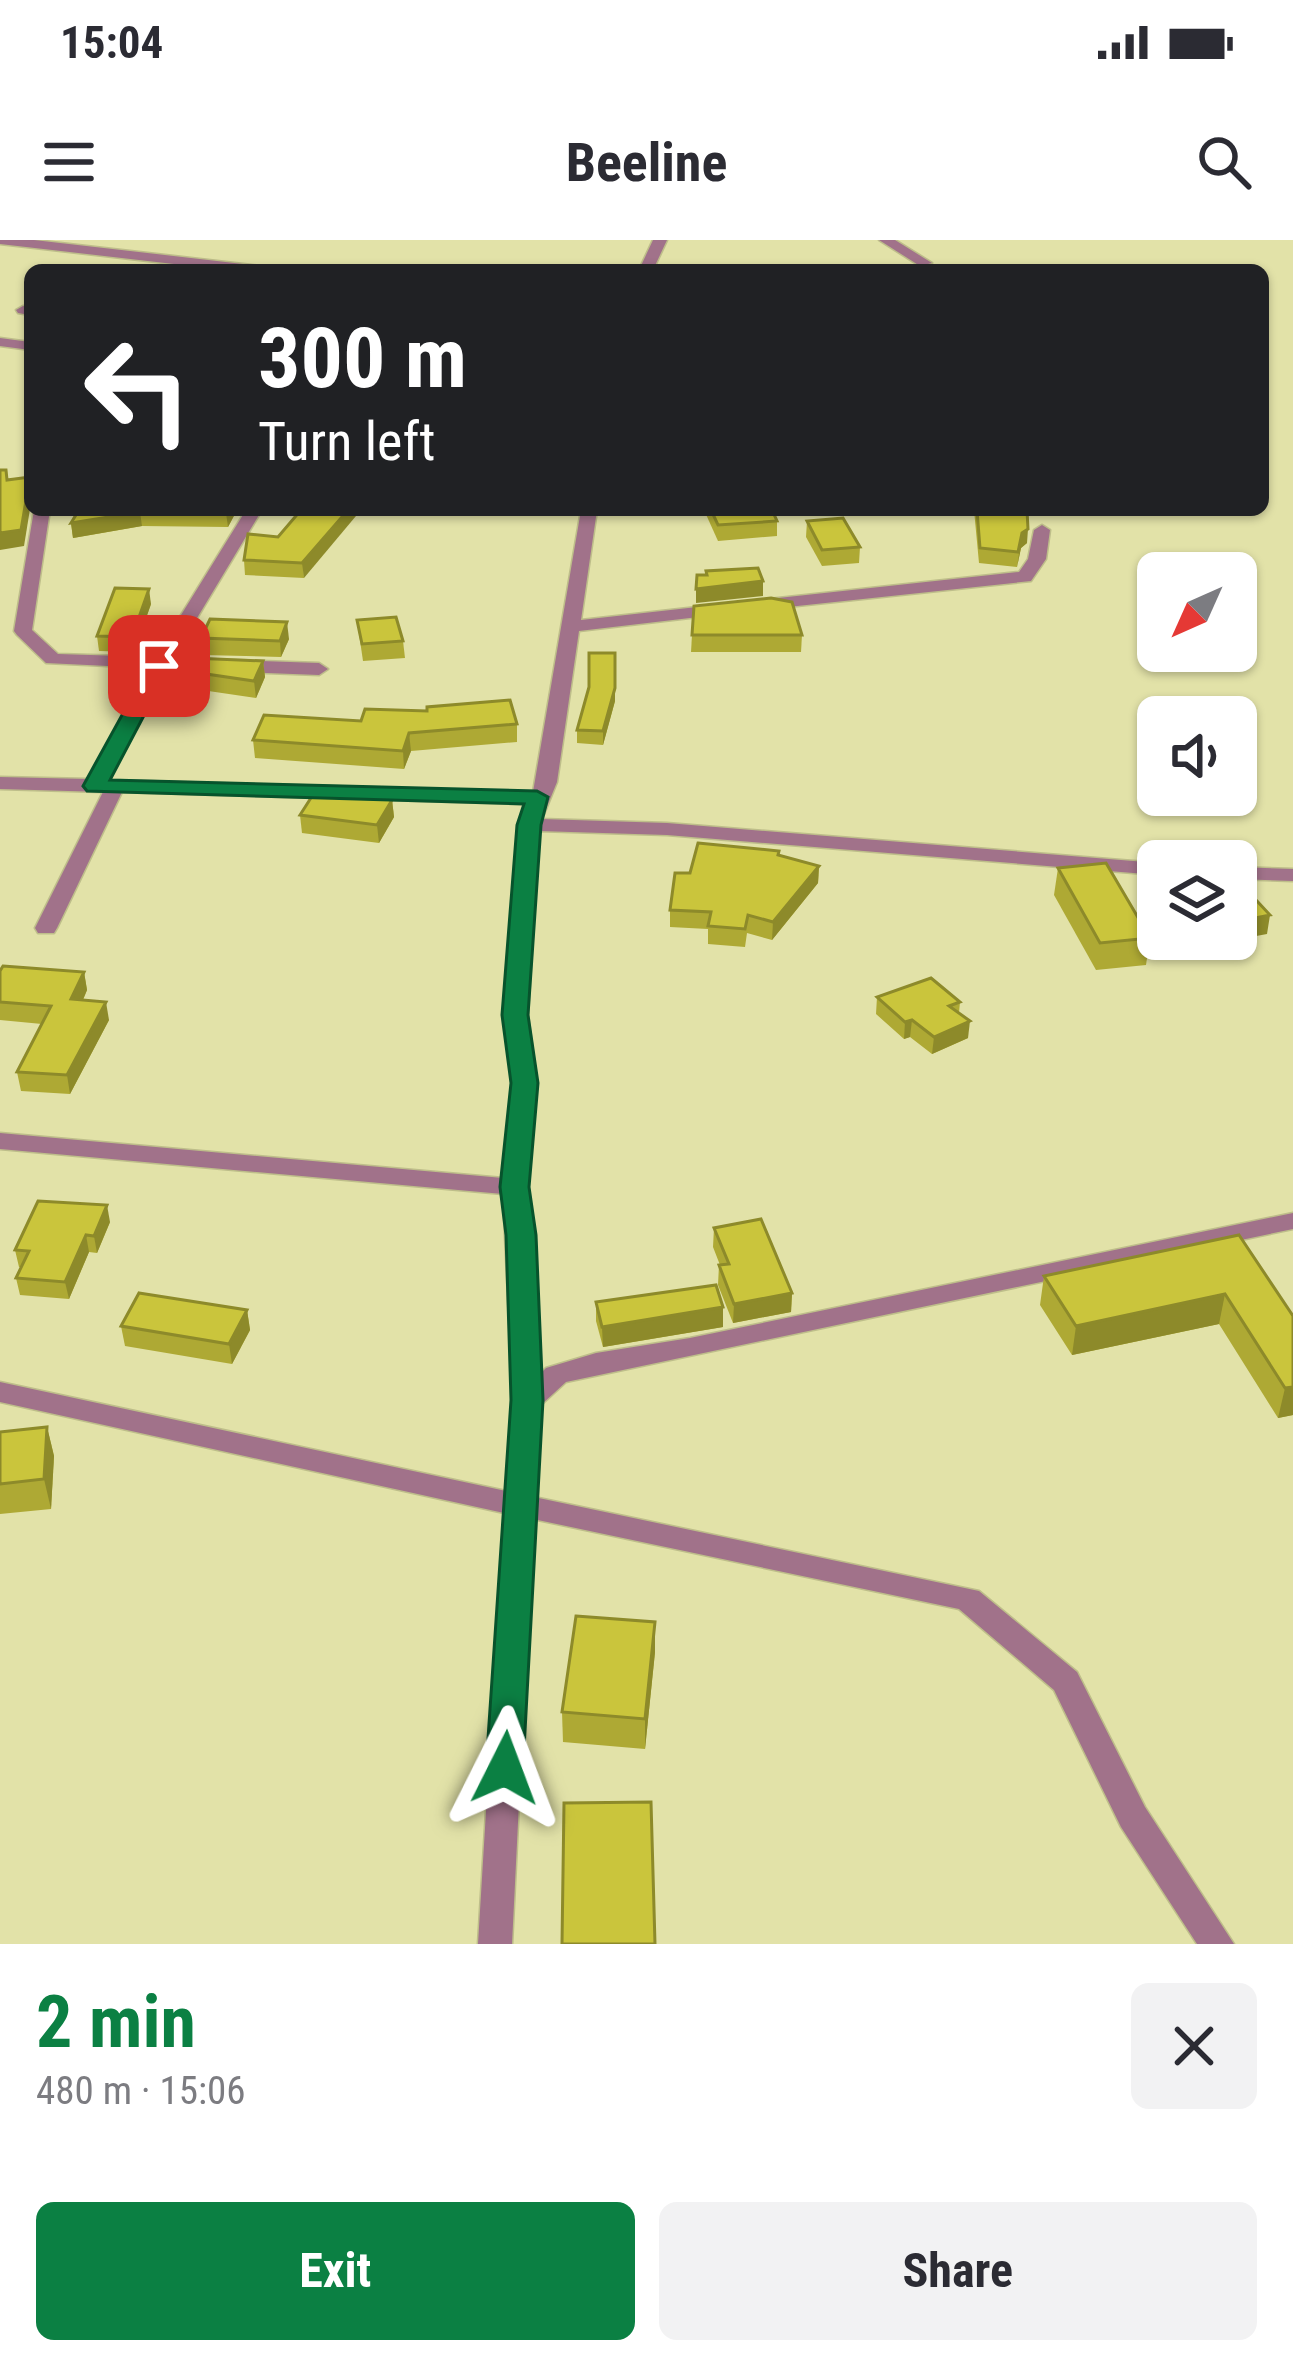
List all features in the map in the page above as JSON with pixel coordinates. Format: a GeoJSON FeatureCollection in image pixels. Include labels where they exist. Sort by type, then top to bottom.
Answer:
{"type":"FeatureCollection","features":[{"type":"Feature","properties":{"kind":"street"},"geometry":{"type":"LineString","coordinates":[[0,240],[209,264]]}},
{"type":"Feature","properties":{"kind":"street"},"geometry":{"type":"LineString","coordinates":[[886,240],[925,263]]}},
{"type":"Feature","properties":{"kind":"street"},"geometry":{"type":"LineString","coordinates":[[41,516],[23,631],[53,659],[319,669]]}},
{"type":"Feature","properties":{"kind":"street"},"geometry":{"type":"LineString","coordinates":[[46,928],[159,666],[250,516]]}},
{"type":"Feature","properties":{"kind":"street"},"geometry":{"type":"LineString","coordinates":[[495,1944],[527,1400],[521,1235],[514,1187],[525,1083],[515,1015],[518,959],[529,825],[547,782],[588,516]]}},
{"type":"Feature","properties":{"kind":"street"},"geometry":{"type":"LineString","coordinates":[[572,626],[1025,577],[1034,569],[1042,530]]}},
{"type":"Feature","properties":{"kind":"street"},"geometry":{"type":"LineString","coordinates":[[0,783],[537,797]]}},
{"type":"Feature","properties":{"kind":"street"},"geometry":{"type":"LineString","coordinates":[[529,825],[667,830],[1137,866]]}},
{"type":"Feature","properties":{"kind":"street"},"geometry":{"type":"LineString","coordinates":[[1257,874],[1293,875]]}},
{"type":"Feature","properties":{"kind":"street"},"geometry":{"type":"LineString","coordinates":[[0,1141],[514,1187]]}},
{"type":"Feature","properties":{"kind":"street"},"geometry":{"type":"LineString","coordinates":[[527,1400],[556,1375],[596,1363],[711,1344],[1293,1221]]}},
{"type":"Feature","properties":{"kind":"street"},"geometry":{"type":"LineString","coordinates":[[0,1392],[968,1599],[1066,1681],[1133,1816],[1217,1944]]}},
{"type":"Feature","properties":{"kind":"building"},"geometry":{"type":"Polygon","coordinates":[[[0,470],[6,470],[7,480],[24,478],[24,512],[21,530],[0,533],[0,470]]]}},
{"type":"Feature","properties":{"kind":"building"},"geometry":{"type":"Polygon","coordinates":[[[75,516],[115,516],[71,523],[75,516]]]}},
{"type":"Feature","properties":{"kind":"building"},"geometry":{"type":"Polygon","coordinates":[[[296,516],[343,516],[302,563],[244,560],[248,534],[278,537],[296,516]]]}},
{"type":"Feature","properties":{"kind":"building"},"geometry":{"type":"Polygon","coordinates":[[[714,516],[775,516],[777,521],[718,525],[714,516]]]}},
{"type":"Feature","properties":{"kind":"building"},"geometry":{"type":"Polygon","coordinates":[[[977,516],[1027,516],[1028,529],[1022,533],[1018,552],[980,548],[977,516]]]}},
{"type":"Feature","properties":{"kind":"building"},"geometry":{"type":"Polygon","coordinates":[[[843,518],[860,547],[822,550],[807,521],[843,518]]]}},
{"type":"Feature","properties":{"kind":"building"},"geometry":{"type":"Polygon","coordinates":[[[758,568],[763,581],[696,589],[697,575],[707,575],[706,571],[758,568]]]}},
{"type":"Feature","properties":{"kind":"building"},"geometry":{"type":"Polygon","coordinates":[[[115,588],[149,589],[132,637],[97,636],[115,588]]]}},
{"type":"Feature","properties":{"kind":"building"},"geometry":{"type":"Polygon","coordinates":[[[771,598],[792,602],[802,635],[692,635],[694,606],[771,598]]]}},
{"type":"Feature","properties":{"kind":"building"},"geometry":{"type":"Polygon","coordinates":[[[396,617],[403,641],[362,644],[357,620],[396,617]]]}},
{"type":"Feature","properties":{"kind":"building"},"geometry":{"type":"Polygon","coordinates":[[[210,619],[287,622],[280,641],[201,638],[210,619]]]}},
{"type":"Feature","properties":{"kind":"building"},"geometry":{"type":"Polygon","coordinates":[[[589,653],[615,653],[615,688],[603,731],[577,730],[589,687],[589,653]]]}},
{"type":"Feature","properties":{"kind":"building"},"geometry":{"type":"Polygon","coordinates":[[[192,658],[263,661],[254,681],[186,671],[192,658]]]}},
{"type":"Feature","properties":{"kind":"building"},"geometry":{"type":"Polygon","coordinates":[[[510,700],[517,724],[409,733],[403,751],[253,740],[264,715],[361,721],[365,709],[427,711],[427,707],[510,700]]]}},
{"type":"Feature","properties":{"kind":"building"},"geometry":{"type":"Polygon","coordinates":[[[316,790],[392,800],[377,825],[300,815],[316,790]]]}},
{"type":"Feature","properties":{"kind":"building"},"geometry":{"type":"Polygon","coordinates":[[[698,843],[779,851],[778,855],[819,866],[773,922],[748,915],[745,929],[708,926],[711,912],[670,910],[675,873],[690,873],[698,843]]]}},
{"type":"Feature","properties":{"kind":"building"},"geometry":{"type":"Polygon","coordinates":[[[1106,863],[1137,916],[1137,939],[1100,943],[1058,868],[1106,863]]]}},
{"type":"Feature","properties":{"kind":"building"},"geometry":{"type":"Polygon","coordinates":[[[1257,901],[1270,915],[1257,918],[1257,901]]]}},
{"type":"Feature","properties":{"kind":"building"},"geometry":{"type":"Polygon","coordinates":[[[3,966],[84,972],[71,999],[106,1002],[67,1075],[17,1072],[51,1006],[0,1002],[3,966]]]}},
{"type":"Feature","properties":{"kind":"building"},"geometry":{"type":"Polygon","coordinates":[[[931,978],[960,1002],[949,1006],[970,1021],[934,1037],[912,1020],[905,1022],[877,997],[931,978]]]}},
{"type":"Feature","properties":{"kind":"building"},"geometry":{"type":"Polygon","coordinates":[[[38,1201],[107,1205],[94,1236],[86,1235],[65,1282],[16,1278],[29,1251],[15,1250],[38,1201]]]}},
{"type":"Feature","properties":{"kind":"building"},"geometry":{"type":"Polygon","coordinates":[[[761,1219],[792,1293],[734,1304],[719,1265],[729,1264],[714,1228],[761,1219]]]}},
{"type":"Feature","properties":{"kind":"building"},"geometry":{"type":"Polygon","coordinates":[[[1239,1235],[1293,1316],[1293,1387],[1285,1388],[1225,1294],[1076,1326],[1044,1276],[1239,1235]]]}},
{"type":"Feature","properties":{"kind":"building"},"geometry":{"type":"Polygon","coordinates":[[[716,1285],[723,1307],[602,1327],[596,1302],[716,1285]]]}},
{"type":"Feature","properties":{"kind":"building"},"geometry":{"type":"Polygon","coordinates":[[[139,1293],[247,1310],[229,1344],[121,1326],[139,1293]]]}},
{"type":"Feature","properties":{"kind":"building"},"geometry":{"type":"Polygon","coordinates":[[[47,1427],[44,1479],[0,1484],[0,1432],[47,1427]]]}},
{"type":"Feature","properties":{"kind":"building"},"geometry":{"type":"Polygon","coordinates":[[[576,1616],[655,1622],[645,1719],[562,1712],[576,1616]]]}},
{"type":"Feature","properties":{"kind":"building"},"geometry":{"type":"Polygon","coordinates":[[[651,1802],[655,1944],[562,1944],[564,1803],[651,1802]]]}},
{"type":"Feature","properties":{"kind":"route"},"geometry":{"type":"LineString","coordinates":[[159,666],[95,786],[537,797],[529,825],[515,1015],[525,1083],[514,1187],[521,1235],[527,1400],[505,1768]]}}]}
